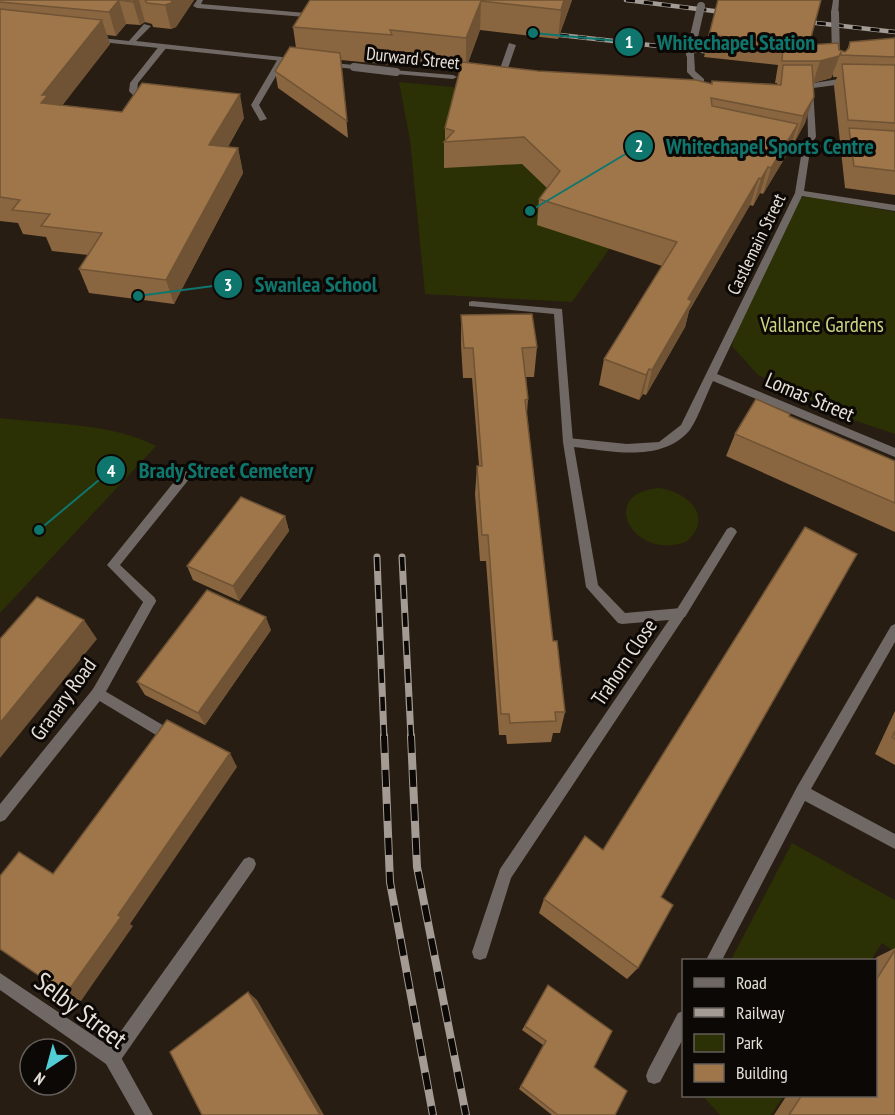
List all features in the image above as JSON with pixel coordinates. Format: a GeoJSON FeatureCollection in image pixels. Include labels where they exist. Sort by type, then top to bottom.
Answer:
{"type":"FeatureCollection","features":[{"type":"Feature","properties":{"kind":"street"},"geometry":{"type":"LineString","coordinates":[[200,0],[197,6],[324,17]]}},
{"type":"Feature","properties":{"kind":"street"},"geometry":{"type":"LineString","coordinates":[[836,0],[836,69],[839,80]]}},
{"type":"Feature","properties":{"kind":"street"},"geometry":{"type":"LineString","coordinates":[[701,6],[690,54],[691,72],[701,81]]}},
{"type":"Feature","properties":{"kind":"street"},"geometry":{"type":"LineString","coordinates":[[131,43],[147,26]]}},
{"type":"Feature","properties":{"kind":"street"},"geometry":{"type":"LineString","coordinates":[[87,38],[293,60]]}},
{"type":"Feature","properties":{"kind":"street"},"geometry":{"type":"LineString","coordinates":[[500,81],[512,45]]}},
{"type":"Feature","properties":{"kind":"street"},"geometry":{"type":"LineString","coordinates":[[161,100],[140,98],[133,91],[134,83],[163,47]]}},
{"type":"Feature","properties":{"kind":"street"},"geometry":{"type":"LineString","coordinates":[[264,119],[255,105],[282,59]]}},
{"type":"Feature","properties":{"kind":"street","name":"Durward Street"},"geometry":{"type":"LineString","coordinates":[[315,63],[464,78]]}},
{"type":"Feature","properties":{"kind":"street"},"geometry":{"type":"LineString","coordinates":[[792,87],[819,87],[839,80],[866,82]]}},
{"type":"Feature","properties":{"kind":"street"},"geometry":{"type":"LineString","coordinates":[[690,87],[712,87]]}},
{"type":"Feature","properties":{"kind":"street","name":"Castlemain Street"},"geometry":{"type":"LineString","coordinates":[[710,375],[799,193],[807,146],[812,137],[809,87]]}},
{"type":"Feature","properties":{"kind":"street"},"geometry":{"type":"LineString","coordinates":[[761,141],[807,146],[871,148]]}},
{"type":"Feature","properties":{"kind":"street"},"geometry":{"type":"LineString","coordinates":[[799,193],[895,208]]}},
{"type":"Feature","properties":{"kind":"street"},"geometry":{"type":"LineString","coordinates":[[472,304],[559,311],[568,442],[627,448],[661,446],[685,428],[710,375]]}},
{"type":"Feature","properties":{"kind":"street","name":"Lomas Street"},"geometry":{"type":"LineString","coordinates":[[710,375],[895,453]]}},
{"type":"Feature","properties":{"kind":"street","name":"Trahorn Close"},"geometry":{"type":"LineString","coordinates":[[568,442],[592,586],[622,619],[681,613]]}},
{"type":"Feature","properties":{"kind":"street","name":"Granary Road"},"geometry":{"type":"LineString","coordinates":[[0,815],[98,693],[150,601],[113,565],[186,475]]}},
{"type":"Feature","properties":{"kind":"street"},"geometry":{"type":"LineString","coordinates":[[681,613],[731,532]]}},
{"type":"Feature","properties":{"kind":"street","name":"Trahorn Close"},"geometry":{"type":"LineString","coordinates":[[480,952],[505,874],[681,613]]}},
{"type":"Feature","properties":{"kind":"street"},"geometry":{"type":"LineString","coordinates":[[715,959],[802,792],[895,630]]}},
{"type":"Feature","properties":{"kind":"street"},"geometry":{"type":"LineString","coordinates":[[98,693],[161,731]]}},
{"type":"Feature","properties":{"kind":"street"},"geometry":{"type":"LineString","coordinates":[[802,792],[895,842]]}},
{"type":"Feature","properties":{"kind":"street"},"geometry":{"type":"LineString","coordinates":[[112,1058],[249,864]]}},
{"type":"Feature","properties":{"kind":"street","name":"Selby Street"},"geometry":{"type":"LineString","coordinates":[[0,981],[112,1058],[144,1115]]}},
{"type":"Feature","properties":{"kind":"street"},"geometry":{"type":"LineString","coordinates":[[654,1076],[682,1023]]}},
{"type":"Feature","properties":{"kind":"green space"},"geometry":{"type":"Polygon","coordinates":[[[399,82],[462,88],[610,248],[572,302],[425,294],[410,140],[399,82]]]}},
{"type":"Feature","properties":{"kind":"green space","name":"Vallance Gardens"},"geometry":{"type":"Polygon","coordinates":[[[806,196],[895,212],[895,434],[853,420],[758,375],[732,346],[736,332],[800,198],[806,196]]]}},
{"type":"Feature","properties":{"kind":"green space"},"geometry":{"type":"Polygon","coordinates":[[[0,418],[100,429],[139,438],[156,446],[0,613],[0,418]]]}},
{"type":"Feature","properties":{"kind":"green space"},"geometry":{"type":"Polygon","coordinates":[[[659,488],[670,490],[688,500],[698,515],[698,524],[694,533],[686,542],[667,545],[650,542],[637,535],[629,524],[626,512],[629,501],[640,493],[659,488]]]}},
{"type":"Feature","properties":{"kind":"green space"},"geometry":{"type":"Polygon","coordinates":[[[792,843],[895,900],[895,952],[882,943],[872,959],[732,959],[792,843]]]}},
{"type":"Feature","properties":{"kind":"green space"},"geometry":{"type":"Polygon","coordinates":[[[704,1097],[783,1097],[771,1115],[720,1115],[704,1097]]]}},
{"type":"Feature","properties":{"kind":"building"},"geometry":{"type":"Polygon","coordinates":[[[0,0],[119,0],[109,12],[0,2],[0,0]]]}},
{"type":"Feature","properties":{"kind":"building"},"geometry":{"type":"Polygon","coordinates":[[[145,0],[173,0],[165,5],[147,3],[145,0]]]}},
{"type":"Feature","properties":{"kind":"building"},"geometry":{"type":"Polygon","coordinates":[[[310,0],[564,0],[561,10],[481,1],[466,38],[390,30],[392,35],[293,27],[310,0]]]}},
{"type":"Feature","properties":{"kind":"building"},"geometry":{"type":"Polygon","coordinates":[[[718,0],[821,0],[809,45],[838,43],[839,50],[845,52],[850,42],[895,38],[895,57],[841,55],[841,52],[839,56],[820,61],[782,61],[783,47],[800,45],[709,35],[718,0]]]}},
{"type":"Feature","properties":{"kind":"building"},"geometry":{"type":"Polygon","coordinates":[[[0,9],[102,20],[42,95],[48,95],[41,103],[122,112],[142,83],[240,94],[209,145],[238,148],[166,280],[79,269],[102,233],[41,226],[50,214],[12,210],[20,200],[0,197],[0,9]]]}},
{"type":"Feature","properties":{"kind":"building"},"geometry":{"type":"Polygon","coordinates":[[[290,47],[340,53],[347,121],[275,71],[290,47]]]}},
{"type":"Feature","properties":{"kind":"building"},"geometry":{"type":"Polygon","coordinates":[[[462,62],[538,71],[696,80],[712,84],[712,81],[781,85],[783,65],[812,65],[814,97],[803,116],[711,98],[712,106],[798,124],[771,168],[768,167],[761,179],[759,178],[688,299],[692,301],[652,370],[649,369],[646,375],[604,359],[677,242],[539,199],[560,171],[524,137],[444,142],[454,131],[445,128],[462,62]]]}},
{"type":"Feature","properties":{"kind":"building"},"geometry":{"type":"Polygon","coordinates":[[[842,64],[895,65],[895,123],[848,120],[842,64]]]}},
{"type":"Feature","properties":{"kind":"building"},"geometry":{"type":"Polygon","coordinates":[[[849,128],[895,131],[895,171],[854,166],[849,128]]]}},
{"type":"Feature","properties":{"kind":"building"},"geometry":{"type":"Polygon","coordinates":[[[532,314],[537,347],[522,348],[528,399],[525,400],[553,641],[557,641],[565,712],[555,712],[556,721],[510,723],[509,714],[501,714],[488,535],[482,535],[477,466],[482,466],[473,348],[464,348],[461,315],[532,314]]]}},
{"type":"Feature","properties":{"kind":"building"},"geometry":{"type":"Polygon","coordinates":[[[756,399],[790,414],[789,416],[895,461],[895,503],[735,434],[756,399]]]}},
{"type":"Feature","properties":{"kind":"building"},"geometry":{"type":"Polygon","coordinates":[[[241,497],[285,516],[233,586],[187,566],[241,497]]]}},
{"type":"Feature","properties":{"kind":"building"},"geometry":{"type":"Polygon","coordinates":[[[805,527],[857,554],[661,897],[673,905],[638,968],[544,899],[585,836],[603,850],[805,527]]]}},
{"type":"Feature","properties":{"kind":"building"},"geometry":{"type":"Polygon","coordinates":[[[207,590],[266,617],[198,713],[137,682],[207,590]]]}},
{"type":"Feature","properties":{"kind":"building"},"geometry":{"type":"Polygon","coordinates":[[[37,597],[84,620],[0,723],[0,639],[37,597]]]}},
{"type":"Feature","properties":{"kind":"building"},"geometry":{"type":"Polygon","coordinates":[[[167,720],[230,753],[118,915],[121,917],[66,994],[0,949],[0,876],[19,852],[53,874],[167,720]]]}},
{"type":"Feature","properties":{"kind":"building"},"geometry":{"type":"Polygon","coordinates":[[[895,950],[895,1115],[789,1115],[801,1097],[877,1097],[877,978],[895,950]]]}},
{"type":"Feature","properties":{"kind":"building"},"geometry":{"type":"Polygon","coordinates":[[[548,985],[612,1031],[594,1067],[627,1091],[615,1115],[558,1115],[521,1086],[546,1041],[525,1026],[548,985]]]}},
{"type":"Feature","properties":{"kind":"building"},"geometry":{"type":"Polygon","coordinates":[[[248,992],[320,1115],[202,1115],[170,1052],[248,992]]]}},
{"type":"Feature","properties":{"kind":"railway"},"geometry":{"type":"LineString","coordinates":[[626,0],[730,13]]}},
{"type":"Feature","properties":{"kind":"railway"},"geometry":{"type":"LineString","coordinates":[[799,21],[895,32]]}},
{"type":"Feature","properties":{"kind":"railway"},"geometry":{"type":"LineString","coordinates":[[542,33],[721,53]]}},
{"type":"Feature","properties":{"kind":"railway"},"geometry":{"type":"LineString","coordinates":[[377,557],[384,738]]}},
{"type":"Feature","properties":{"kind":"railway"},"geometry":{"type":"LineString","coordinates":[[402,557],[411,738]]}},
{"type":"Feature","properties":{"kind":"railway"},"geometry":{"type":"LineString","coordinates":[[384,736],[390,882],[433,1115]]}},
{"type":"Feature","properties":{"kind":"railway"},"geometry":{"type":"LineString","coordinates":[[411,736],[417,867],[466,1115]]}},
{"type":"Feature","properties":{"kind":"place","name":"Whitechapel Station"},"geometry":{"type":"Point","coordinates":[533,33]}},
{"type":"Feature","properties":{"kind":"place","name":"Whitechapel Sports Centre"},"geometry":{"type":"Point","coordinates":[530,211]}},
{"type":"Feature","properties":{"kind":"place","name":"Swanlea School"},"geometry":{"type":"Point","coordinates":[138,296]}},
{"type":"Feature","properties":{"kind":"place","name":"Brady Street Cemetery"},"geometry":{"type":"Point","coordinates":[39,530]}}]}
